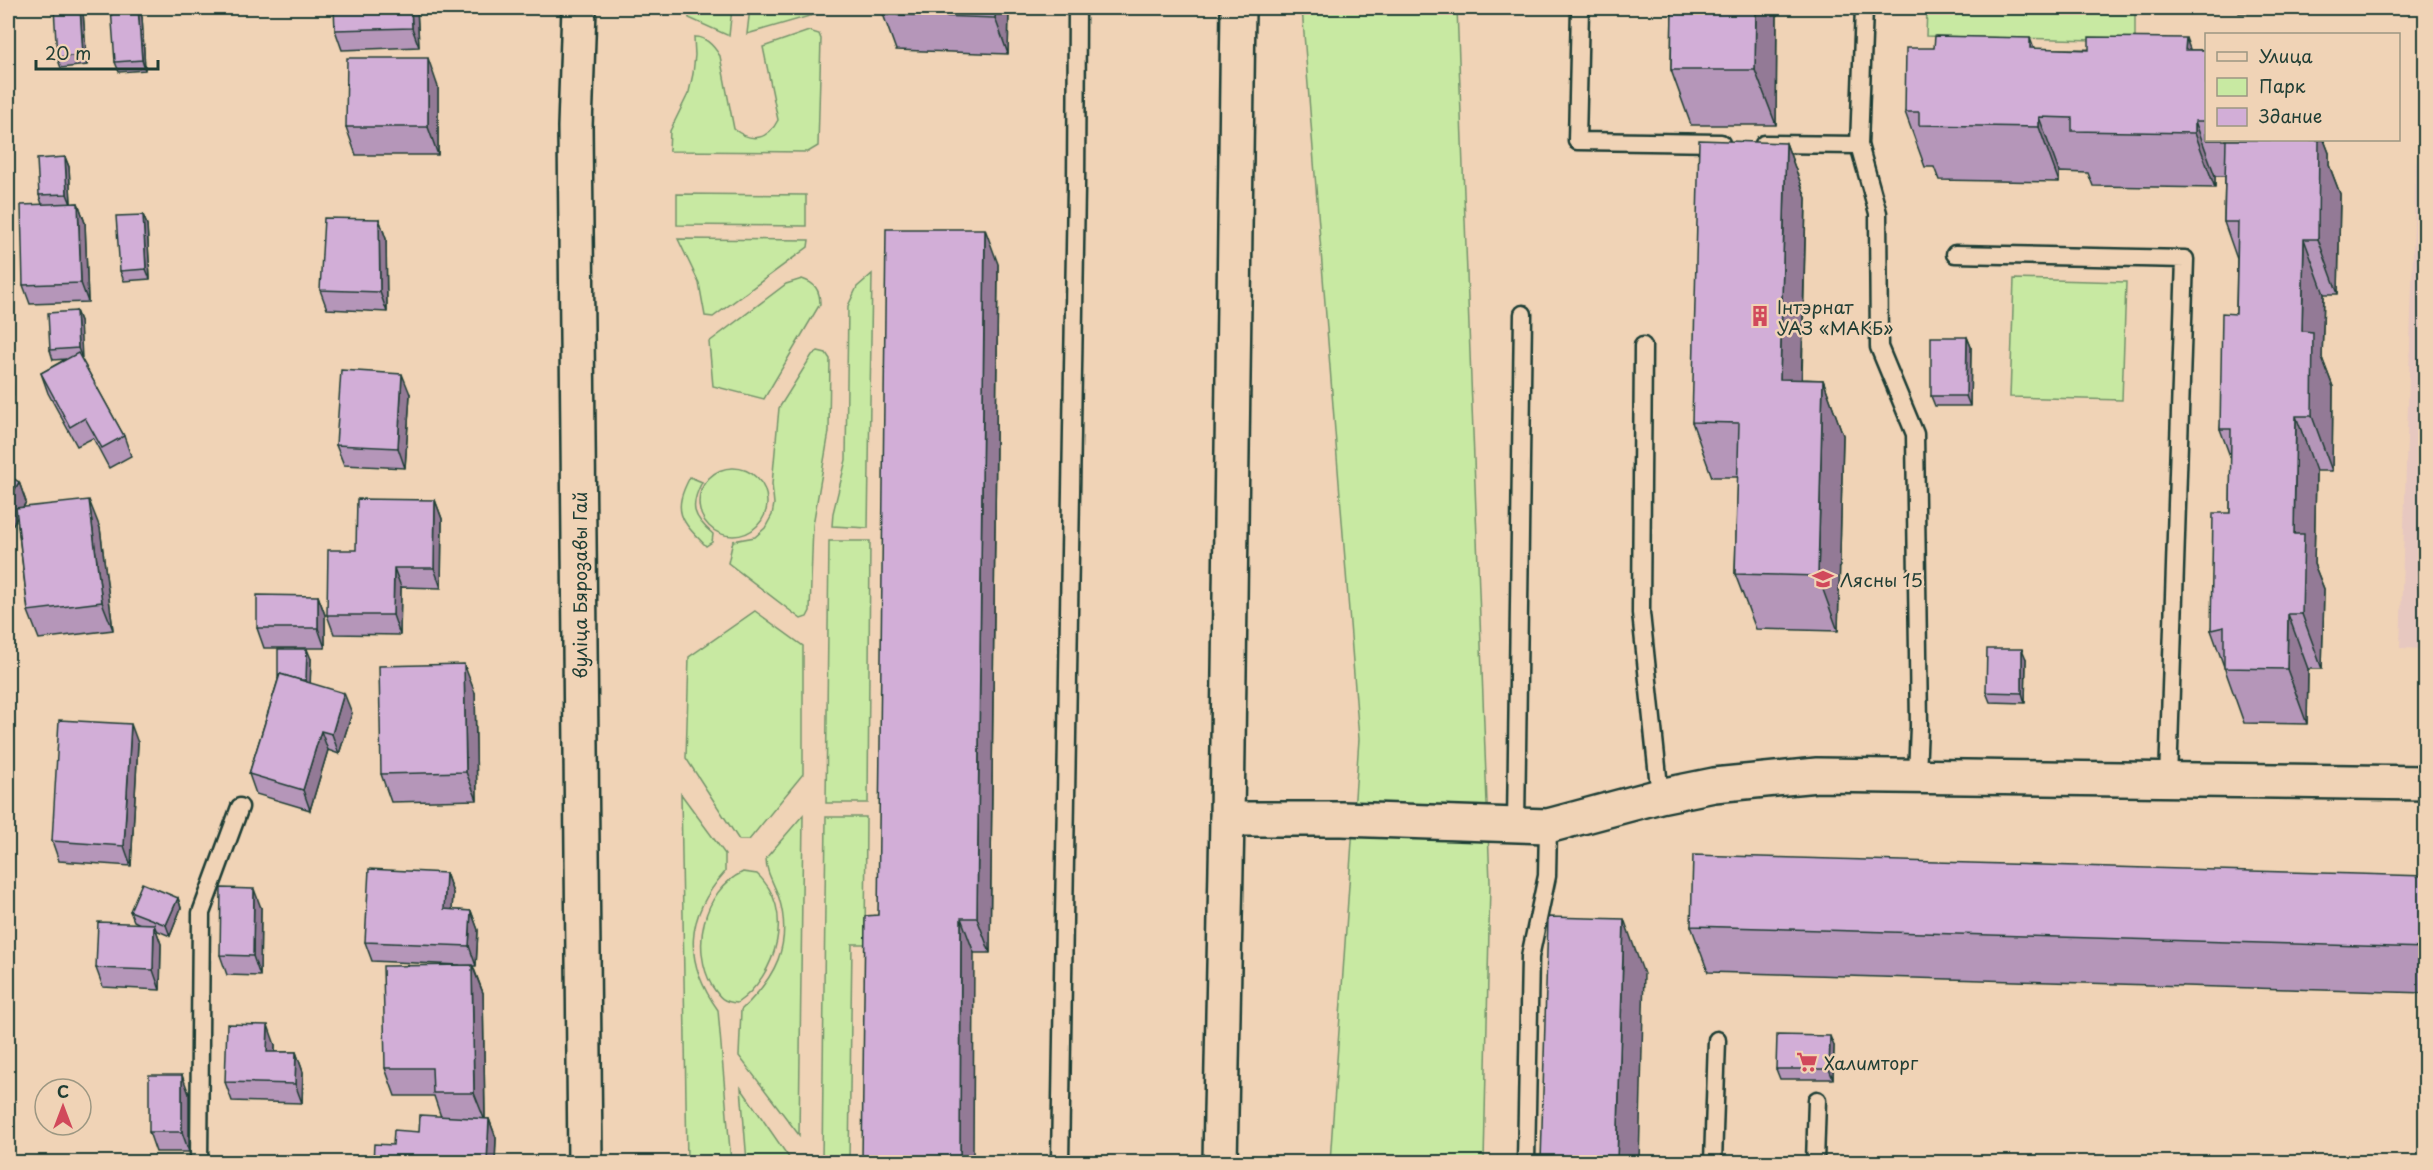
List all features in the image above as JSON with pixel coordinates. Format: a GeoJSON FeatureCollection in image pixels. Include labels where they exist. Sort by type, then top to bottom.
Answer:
{"type":"FeatureCollection","features":[{"type":"Feature","properties":{"kind":"street","name":"вуліца Бярозавы Гай"},"geometry":{"type":"LineString","coordinates":[[579,8],[575,138],[585,1162]]}},
{"type":"Feature","properties":{"kind":"street"},"geometry":{"type":"LineString","coordinates":[[1220,1162],[1238,8]]}},
{"type":"Feature","properties":{"kind":"street"},"geometry":{"type":"LineString","coordinates":[[1227,819],[1342,819],[1532,825],[1714,785],[1817,775],[2426,783]]}},
{"type":"Feature","properties":{"kind":"lane"},"geometry":{"type":"LineString","coordinates":[[1060,1162],[1077,8]]}},
{"type":"Feature","properties":{"kind":"lane"},"geometry":{"type":"LineString","coordinates":[[1580,8],[1577,141],[1859,145]]}},
{"type":"Feature","properties":{"kind":"lane"},"geometry":{"type":"LineString","coordinates":[[1864,8],[1859,145],[1878,213],[1880,347],[1915,434],[1919,726],[1917,775]]}},
{"type":"Feature","properties":{"kind":"lane"},"geometry":{"type":"LineString","coordinates":[[1955,254],[2185,259],[2168,780]]}},
{"type":"Feature","properties":{"kind":"lane"},"geometry":{"type":"LineString","coordinates":[[1523,314],[1532,825],[1547,876],[1530,957],[1526,1162]]}},
{"type":"Feature","properties":{"kind":"lane"},"geometry":{"type":"LineString","coordinates":[[1643,346],[1641,613],[1660,796]]}},
{"type":"Feature","properties":{"kind":"lane"},"geometry":{"type":"LineString","coordinates":[[199,1162],[201,913],[240,807]]}},
{"type":"Feature","properties":{"kind":"lane"},"geometry":{"type":"LineString","coordinates":[[1713,1162],[1717,1040]]}},
{"type":"Feature","properties":{"kind":"lane"},"geometry":{"type":"LineString","coordinates":[[1815,1162],[1817,1100]]}},
{"type":"Feature","properties":{"kind":"shaded area"},"geometry":{"type":"Polygon","coordinates":[[[2425,147],[2425,649],[2400,648],[2416,163],[2425,147]]]}},
{"type":"Feature","properties":{"kind":"green space"},"geometry":{"type":"Polygon","coordinates":[[[688,8],[732,8],[729,36],[689,18],[688,8]]]}},
{"type":"Feature","properties":{"kind":"green space"},"geometry":{"type":"Polygon","coordinates":[[[750,8],[822,8],[820,13],[747,34],[750,8]]]}},
{"type":"Feature","properties":{"kind":"green space"},"geometry":{"type":"Polygon","coordinates":[[[1302,8],[1457,8],[1490,883],[1484,1162],[1330,1162],[1359,739],[1302,8]]]}},
{"type":"Feature","properties":{"kind":"green space"},"geometry":{"type":"Polygon","coordinates":[[[1927,8],[2135,8],[2135,41],[1926,36],[1927,8]]]}},
{"type":"Feature","properties":{"kind":"green space"},"geometry":{"type":"Polygon","coordinates":[[[809,31],[819,34],[821,39],[818,146],[808,152],[669,151],[670,131],[689,92],[693,74],[694,37],[706,40],[720,56],[734,129],[753,138],[769,132],[778,120],[763,47],[809,31]]]}},
{"type":"Feature","properties":{"kind":"green space"},"geometry":{"type":"Polygon","coordinates":[[[677,194],[806,195],[806,226],[677,225],[677,194]]]}},
{"type":"Feature","properties":{"kind":"green space"},"geometry":{"type":"Polygon","coordinates":[[[678,239],[809,240],[808,247],[713,317],[705,316],[699,283],[678,239]]]}},
{"type":"Feature","properties":{"kind":"green space"},"geometry":{"type":"Polygon","coordinates":[[[872,274],[868,528],[832,526],[846,460],[848,306],[857,287],[872,274]]]}},
{"type":"Feature","properties":{"kind":"green space"},"geometry":{"type":"Polygon","coordinates":[[[802,279],[816,288],[820,304],[764,399],[713,386],[709,342],[786,284],[802,279]]]}},
{"type":"Feature","properties":{"kind":"green space"},"geometry":{"type":"Polygon","coordinates":[[[2014,279],[2126,282],[2122,400],[2010,397],[2014,279]]]}},
{"type":"Feature","properties":{"kind":"green space"},"geometry":{"type":"Polygon","coordinates":[[[818,351],[826,353],[830,359],[829,432],[813,525],[810,611],[807,617],[801,619],[728,563],[733,541],[755,537],[765,528],[772,515],[774,504],[772,484],[779,408],[812,355],[818,351]]]}},
{"type":"Feature","properties":{"kind":"green space"},"geometry":{"type":"Polygon","coordinates":[[[740,468],[752,474],[761,483],[767,495],[765,515],[757,526],[740,536],[726,536],[709,526],[701,515],[699,495],[709,478],[720,470],[740,468]]]}},
{"type":"Feature","properties":{"kind":"green space"},"geometry":{"type":"Polygon","coordinates":[[[690,477],[702,482],[694,505],[697,517],[713,534],[712,542],[706,546],[685,522],[680,507],[684,489],[690,477]]]}},
{"type":"Feature","properties":{"kind":"green space"},"geometry":{"type":"Polygon","coordinates":[[[829,541],[870,541],[868,803],[826,803],[829,541]]]}},
{"type":"Feature","properties":{"kind":"green space"},"geometry":{"type":"Polygon","coordinates":[[[755,611],[803,646],[803,774],[749,840],[739,840],[686,758],[689,657],[755,611]]]}},
{"type":"Feature","properties":{"kind":"green space"},"geometry":{"type":"Polygon","coordinates":[[[681,794],[725,854],[725,872],[702,906],[693,940],[694,957],[699,974],[718,1010],[731,1162],[687,1162],[681,794]]]}},
{"type":"Feature","properties":{"kind":"green space"},"geometry":{"type":"Polygon","coordinates":[[[803,815],[799,1135],[739,1056],[741,1010],[772,973],[782,946],[783,915],[767,868],[766,858],[803,815]]]}},
{"type":"Feature","properties":{"kind":"green space"},"geometry":{"type":"Polygon","coordinates":[[[826,817],[866,817],[865,944],[852,944],[849,1162],[822,1162],[826,817]]]}},
{"type":"Feature","properties":{"kind":"green space"},"geometry":{"type":"Polygon","coordinates":[[[743,872],[757,874],[769,888],[776,905],[778,923],[777,942],[771,960],[751,991],[737,1003],[722,999],[712,986],[702,955],[702,939],[704,922],[718,893],[729,881],[743,872]]]}},
{"type":"Feature","properties":{"kind":"green space"},"geometry":{"type":"Polygon","coordinates":[[[741,1088],[792,1162],[747,1162],[741,1088]]]}},
{"type":"Feature","properties":{"kind":"building"},"geometry":{"type":"Polygon","coordinates":[[[54,8],[80,8],[83,55],[57,57],[54,8]]]}},
{"type":"Feature","properties":{"kind":"building"},"geometry":{"type":"Polygon","coordinates":[[[111,8],[138,8],[142,60],[115,62],[111,8]]]}},
{"type":"Feature","properties":{"kind":"building"},"geometry":{"type":"Polygon","coordinates":[[[334,8],[411,8],[412,28],[335,30],[334,8]]]}},
{"type":"Feature","properties":{"kind":"building"},"geometry":{"type":"Polygon","coordinates":[[[883,8],[996,8],[995,18],[883,14],[883,8]]]}},
{"type":"Feature","properties":{"kind":"building"},"geometry":{"type":"Polygon","coordinates":[[[1672,8],[1756,8],[1755,70],[1671,70],[1672,8]]]}},
{"type":"Feature","properties":{"kind":"building"},"geometry":{"type":"Polygon","coordinates":[[[1935,36],[2030,38],[2030,48],[2089,50],[2089,37],[2186,38],[2185,50],[2205,50],[2205,121],[2195,121],[2195,133],[2072,131],[2072,118],[2039,117],[2039,127],[1919,125],[1919,112],[1905,112],[1906,48],[1934,48],[1935,36]]]}},
{"type":"Feature","properties":{"kind":"building"},"geometry":{"type":"Polygon","coordinates":[[[347,58],[428,58],[428,127],[346,127],[347,58]]]}},
{"type":"Feature","properties":{"kind":"building","name":"Інтэрнат УАЗ «МАКБ»"},"geometry":{"type":"Polygon","coordinates":[[[1699,140],[1786,143],[1780,379],[1823,380],[1818,576],[1735,574],[1739,423],[1692,422],[1699,140]]]}},
{"type":"Feature","properties":{"kind":"building"},"geometry":{"type":"Polygon","coordinates":[[[2226,141],[2319,141],[2318,239],[2304,239],[2302,331],[2313,332],[2312,416],[2296,416],[2294,534],[2304,534],[2302,614],[2288,614],[2287,669],[2224,668],[2224,627],[2211,630],[2213,513],[2230,513],[2231,429],[2220,429],[2222,313],[2236,314],[2238,222],[2224,222],[2226,141]]]}},
{"type":"Feature","properties":{"kind":"building"},"geometry":{"type":"Polygon","coordinates":[[[65,157],[67,194],[39,195],[37,159],[65,157]]]}},
{"type":"Feature","properties":{"kind":"building"},"geometry":{"type":"Polygon","coordinates":[[[78,203],[81,283],[23,285],[21,205],[78,203]]]}},
{"type":"Feature","properties":{"kind":"building"},"geometry":{"type":"Polygon","coordinates":[[[143,215],[146,269],[120,271],[116,216],[143,215]]]}},
{"type":"Feature","properties":{"kind":"building"},"geometry":{"type":"Polygon","coordinates":[[[324,218],[379,219],[380,292],[320,290],[324,218]]]}},
{"type":"Feature","properties":{"kind":"building"},"geometry":{"type":"Polygon","coordinates":[[[886,229],[985,229],[977,918],[961,918],[960,1162],[862,1162],[865,916],[878,915],[886,229]]]}},
{"type":"Feature","properties":{"kind":"building"},"geometry":{"type":"Polygon","coordinates":[[[76,311],[78,348],[50,350],[48,313],[76,311]]]}},
{"type":"Feature","properties":{"kind":"building"},"geometry":{"type":"Polygon","coordinates":[[[1931,337],[1967,337],[1966,396],[1931,396],[1931,337]]]}},
{"type":"Feature","properties":{"kind":"building"},"geometry":{"type":"Polygon","coordinates":[[[78,353],[124,436],[102,448],[85,418],[70,427],[41,373],[78,353]]]}},
{"type":"Feature","properties":{"kind":"building"},"geometry":{"type":"Polygon","coordinates":[[[341,370],[402,374],[398,448],[336,445],[341,370]]]}},
{"type":"Feature","properties":{"kind":"building"},"geometry":{"type":"Polygon","coordinates":[[[8,475],[19,482],[8,501],[8,475]]]}},
{"type":"Feature","properties":{"kind":"building"},"geometry":{"type":"Polygon","coordinates":[[[357,499],[435,500],[434,568],[394,568],[393,615],[327,615],[328,550],[356,550],[357,499]]]}},
{"type":"Feature","properties":{"kind":"building"},"geometry":{"type":"Polygon","coordinates":[[[89,500],[102,602],[28,611],[16,508],[89,500]]]}},
{"type":"Feature","properties":{"kind":"building"},"geometry":{"type":"Polygon","coordinates":[[[257,595],[318,596],[318,628],[257,628],[257,595]]]}},
{"type":"Feature","properties":{"kind":"building"},"geometry":{"type":"Polygon","coordinates":[[[278,649],[307,649],[306,680],[280,674],[278,679],[278,649]]]}},
{"type":"Feature","properties":{"kind":"building"},"geometry":{"type":"Polygon","coordinates":[[[1987,649],[2022,649],[2022,693],[1986,692],[1987,649]]]}},
{"type":"Feature","properties":{"kind":"building"},"geometry":{"type":"Polygon","coordinates":[[[464,664],[466,772],[381,774],[379,666],[464,664]]]}},
{"type":"Feature","properties":{"kind":"building"},"geometry":{"type":"Polygon","coordinates":[[[280,674],[344,693],[332,734],[321,731],[303,790],[249,774],[280,674]]]}},
{"type":"Feature","properties":{"kind":"building"},"geometry":{"type":"Polygon","coordinates":[[[59,720],[131,724],[124,846],[52,841],[59,720]]]}},
{"type":"Feature","properties":{"kind":"building"},"geometry":{"type":"Polygon","coordinates":[[[1693,855],[2426,876],[2426,948],[1691,926],[1693,855]]]}},
{"type":"Feature","properties":{"kind":"building"},"geometry":{"type":"Polygon","coordinates":[[[369,869],[446,873],[444,909],[471,911],[469,946],[365,942],[369,869]]]}},
{"type":"Feature","properties":{"kind":"building"},"geometry":{"type":"Polygon","coordinates":[[[142,883],[178,898],[166,925],[130,911],[142,883]]]}},
{"type":"Feature","properties":{"kind":"building"},"geometry":{"type":"Polygon","coordinates":[[[221,888],[254,889],[253,956],[220,955],[221,888]]]}},
{"type":"Feature","properties":{"kind":"building"},"geometry":{"type":"Polygon","coordinates":[[[1548,917],[1624,919],[1617,1162],[1541,1162],[1548,917]]]}},
{"type":"Feature","properties":{"kind":"building"},"geometry":{"type":"Polygon","coordinates":[[[98,922],[154,924],[153,970],[96,968],[98,922]]]}},
{"type":"Feature","properties":{"kind":"building"},"geometry":{"type":"Polygon","coordinates":[[[472,965],[474,1093],[433,1093],[432,1068],[385,1068],[383,966],[472,965]]]}},
{"type":"Feature","properties":{"kind":"building"},"geometry":{"type":"Polygon","coordinates":[[[227,1024],[268,1025],[267,1052],[296,1052],[295,1084],[225,1082],[227,1024]]]}},
{"type":"Feature","properties":{"kind":"building","name":"Халимторг"},"geometry":{"type":"Polygon","coordinates":[[[1777,1035],[1830,1036],[1829,1069],[1776,1069],[1777,1035]]]}},
{"type":"Feature","properties":{"kind":"building"},"geometry":{"type":"Polygon","coordinates":[[[149,1075],[182,1075],[182,1132],[149,1132],[149,1075]]]}},
{"type":"Feature","properties":{"kind":"building"},"geometry":{"type":"Polygon","coordinates":[[[420,1115],[489,1119],[487,1162],[373,1162],[374,1144],[393,1145],[394,1130],[419,1132],[420,1115]]]}},
{"type":"Feature","properties":{"kind":"place","name":"Інтэрнат УАЗ «МАКБ»"},"geometry":{"type":"Point","coordinates":[1760,316]}},
{"type":"Feature","properties":{"kind":"place","name":"Лясны 15"},"geometry":{"type":"Point","coordinates":[1823,579]}},
{"type":"Feature","properties":{"kind":"place","name":"Халимторг"},"geometry":{"type":"Point","coordinates":[1807,1062]}}]}
